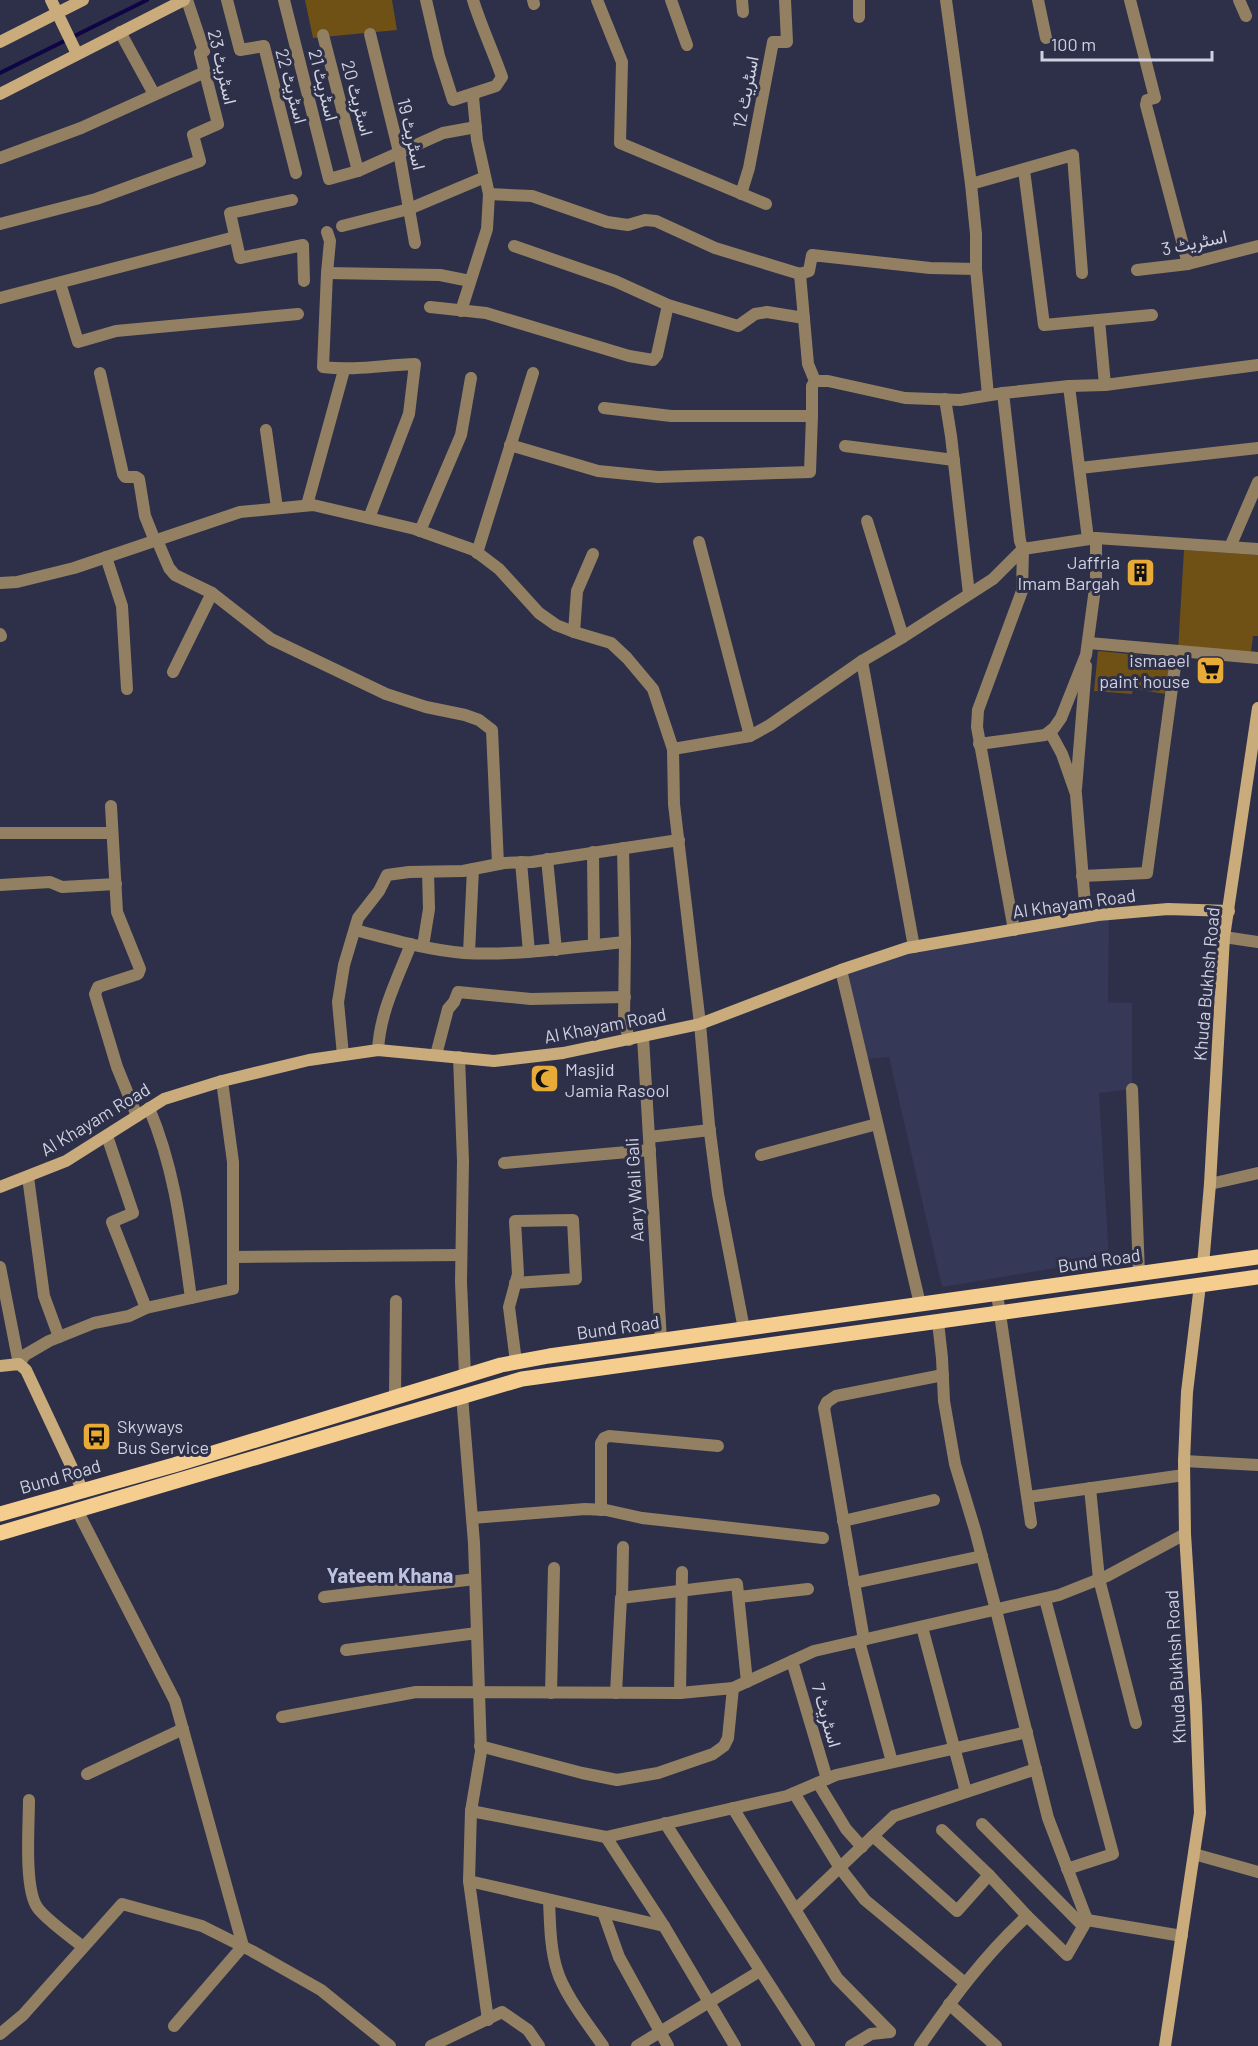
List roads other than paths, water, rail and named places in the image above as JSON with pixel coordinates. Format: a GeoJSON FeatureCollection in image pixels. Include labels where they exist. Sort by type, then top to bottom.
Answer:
{"type":"FeatureCollection","features":[{"type":"Feature","properties":{"kind":"main road","name":"Bund Road"},"geometry":{"type":"LineString","coordinates":[[0,1514],[174,1465],[395,1396],[516,1362],[1258,1257]]}},
{"type":"Feature","properties":{"kind":"main road","name":"Bund Road"},"geometry":{"type":"LineString","coordinates":[[0,1533],[522,1379],[1258,1277]]}},
{"type":"Feature","properties":{"kind":"street"},"geometry":{"type":"LineString","coordinates":[[51,0],[76,50]]}},
{"type":"Feature","properties":{"kind":"street"},"geometry":{"type":"LineString","coordinates":[[0,94],[76,50],[120,32],[185,0]]}},
{"type":"Feature","properties":{"kind":"street","name":"اسٹریٹ 23"},"geometry":{"type":"LineString","coordinates":[[0,224],[96,199],[200,161],[193,135],[218,124],[200,53],[204,51],[185,0]]}},
{"type":"Feature","properties":{"kind":"street","name":"اسٹریٹ 22"},"geometry":{"type":"LineString","coordinates":[[227,0],[240,50],[264,46],[297,173]]}},
{"type":"Feature","properties":{"kind":"street","name":"اسٹریٹ 21"},"geometry":{"type":"LineString","coordinates":[[284,0],[329,179],[358,171]]}},
{"type":"Feature","properties":{"kind":"street"},"geometry":{"type":"LineString","coordinates":[[426,0],[439,56],[453,100],[496,86],[502,76],[493,49],[479,21],[473,0]]}},
{"type":"Feature","properties":{"kind":"street"},"geometry":{"type":"LineString","coordinates":[[597,0],[622,62],[620,143],[766,204]]}},
{"type":"Feature","properties":{"kind":"street"},"geometry":{"type":"LineString","coordinates":[[671,0],[687,45]]}},
{"type":"Feature","properties":{"kind":"street","name":"اسٹریٹ 12"},"geometry":{"type":"LineString","coordinates":[[741,194],[749,168],[773,42],[787,42],[785,0]]}},
{"type":"Feature","properties":{"kind":"street"},"geometry":{"type":"LineString","coordinates":[[859,0],[859,17]]}},
{"type":"Feature","properties":{"kind":"street"},"geometry":{"type":"LineString","coordinates":[[946,0],[971,184],[976,234],[976,269],[988,395]]}},
{"type":"Feature","properties":{"kind":"street"},"geometry":{"type":"LineString","coordinates":[[1038,0],[1046,38]]}},
{"type":"Feature","properties":{"kind":"street"},"geometry":{"type":"LineString","coordinates":[[1130,0],[1155,98],[1147,100],[1146,105],[1188,264]]}},
{"type":"Feature","properties":{"kind":"street"},"geometry":{"type":"LineString","coordinates":[[1239,0],[1246,16]]}},
{"type":"Feature","properties":{"kind":"street"},"geometry":{"type":"LineString","coordinates":[[0,42],[60,17],[78,1]]}},
{"type":"Feature","properties":{"kind":"street"},"geometry":{"type":"LineString","coordinates":[[120,32],[154,94]]}},
{"type":"Feature","properties":{"kind":"street","name":"اسٹریٹ 19"},"geometry":{"type":"LineString","coordinates":[[370,34],[399,152],[415,243]]}},
{"type":"Feature","properties":{"kind":"street","name":"اسٹریٹ 20"},"geometry":{"type":"LineString","coordinates":[[323,35],[358,171]]}},
{"type":"Feature","properties":{"kind":"street"},"geometry":{"type":"LineString","coordinates":[[0,158],[81,128],[205,72]]}},
{"type":"Feature","properties":{"kind":"street"},"geometry":{"type":"LineString","coordinates":[[461,311],[487,229],[489,194],[476,127],[473,97],[476,94]]}},
{"type":"Feature","properties":{"kind":"street"},"geometry":{"type":"LineString","coordinates":[[358,171],[443,133],[476,127]]}},
{"type":"Feature","properties":{"kind":"street"},"geometry":{"type":"LineString","coordinates":[[971,184],[1073,155],[1082,273]]}},
{"type":"Feature","properties":{"kind":"street"},"geometry":{"type":"LineString","coordinates":[[1023,170],[1044,325],[1152,315]]}},
{"type":"Feature","properties":{"kind":"street"},"geometry":{"type":"LineString","coordinates":[[342,226],[409,209],[485,177]]}},
{"type":"Feature","properties":{"kind":"street"},"geometry":{"type":"LineString","coordinates":[[489,194],[532,196],[607,222],[628,225],[645,220],[656,220],[715,248],[800,274],[809,271],[812,255],[930,268],[976,269]]}},
{"type":"Feature","properties":{"kind":"street"},"geometry":{"type":"LineString","coordinates":[[292,200],[230,213],[240,258],[303,245],[304,281]]}},
{"type":"Feature","properties":{"kind":"street"},"geometry":{"type":"LineString","coordinates":[[327,232],[330,241],[323,367],[344,370],[392,364],[415,364],[409,414],[369,518]]}},
{"type":"Feature","properties":{"kind":"street"},"geometry":{"type":"LineString","coordinates":[[0,298],[235,237]]}},
{"type":"Feature","properties":{"kind":"street"},"geometry":{"type":"LineString","coordinates":[[514,246],[605,278],[668,305],[738,326],[741,326],[751,315],[767,312],[804,318]]}},
{"type":"Feature","properties":{"kind":"street","name":"اسٹریٹ 3"},"geometry":{"type":"LineString","coordinates":[[1137,270],[1188,264],[1258,246]]}},
{"type":"Feature","properties":{"kind":"street"},"geometry":{"type":"LineString","coordinates":[[327,273],[440,275],[470,281]]}},
{"type":"Feature","properties":{"kind":"street"},"geometry":{"type":"LineString","coordinates":[[800,274],[808,364],[815,381]]}},
{"type":"Feature","properties":{"kind":"street"},"geometry":{"type":"LineString","coordinates":[[60,283],[78,342],[116,330],[298,314]]}},
{"type":"Feature","properties":{"kind":"street"},"geometry":{"type":"LineString","coordinates":[[430,307],[486,313],[619,353],[653,360],[657,355],[668,305]]}},
{"type":"Feature","properties":{"kind":"street"},"geometry":{"type":"LineString","coordinates":[[1099,320],[1105,385]]}},
{"type":"Feature","properties":{"kind":"street"},"geometry":{"type":"LineString","coordinates":[[815,381],[828,381],[905,398],[960,400],[1069,386],[1105,385],[1258,365]]}},
{"type":"Feature","properties":{"kind":"street"},"geometry":{"type":"LineString","coordinates":[[307,505],[344,370]]}},
{"type":"Feature","properties":{"kind":"street"},"geometry":{"type":"LineString","coordinates":[[100,373],[123,474],[125,477],[138,479],[145,516],[175,575],[212,593],[271,639],[335,671],[386,694],[479,720],[492,730],[498,864]]}},
{"type":"Feature","properties":{"kind":"street"},"geometry":{"type":"LineString","coordinates":[[477,553],[532,373]]}},
{"type":"Feature","properties":{"kind":"street"},"geometry":{"type":"LineString","coordinates":[[420,531],[461,435],[471,378]]}},
{"type":"Feature","properties":{"kind":"street"},"geometry":{"type":"LineString","coordinates":[[510,445],[598,471],[658,477],[810,472],[812,386],[815,381]]}},
{"type":"Feature","properties":{"kind":"street"},"geometry":{"type":"LineString","coordinates":[[979,744],[1020,739],[1050,732],[1065,711],[1086,655],[1096,581],[1069,386]]}},
{"type":"Feature","properties":{"kind":"street"},"geometry":{"type":"LineString","coordinates":[[1003,393],[1020,541],[1023,549],[1022,591],[978,710],[976,727],[1014,930]]}},
{"type":"Feature","properties":{"kind":"street"},"geometry":{"type":"LineString","coordinates":[[945,399],[969,594]]}},
{"type":"Feature","properties":{"kind":"street"},"geometry":{"type":"LineString","coordinates":[[604,408],[671,416],[812,416]]}},
{"type":"Feature","properties":{"kind":"street"},"geometry":{"type":"LineString","coordinates":[[267,430],[277,508]]}},
{"type":"Feature","properties":{"kind":"street"},"geometry":{"type":"LineString","coordinates":[[845,446],[954,460]]}},
{"type":"Feature","properties":{"kind":"street"},"geometry":{"type":"LineString","coordinates":[[1080,468],[1258,448]]}},
{"type":"Feature","properties":{"kind":"street"},"geometry":{"type":"LineString","coordinates":[[1230,547],[1258,482]]}},
{"type":"Feature","properties":{"kind":"street"},"geometry":{"type":"LineString","coordinates":[[0,583],[17,582],[74,568],[240,512],[313,505],[420,531],[477,553],[499,568],[539,613],[556,625],[611,643],[653,689],[673,749],[674,804],[680,840],[710,1130],[718,1194],[744,1329]]}},
{"type":"Feature","properties":{"kind":"street"},"geometry":{"type":"LineString","coordinates":[[867,521],[903,637]]}},
{"type":"Feature","properties":{"kind":"street"},"geometry":{"type":"LineString","coordinates":[[673,749],[750,736],[770,726],[862,661],[993,579],[1023,549],[1092,539],[1258,549]]}},
{"type":"Feature","properties":{"kind":"street"},"geometry":{"type":"LineString","coordinates":[[699,542],[750,736]]}},
{"type":"Feature","properties":{"kind":"street"},"geometry":{"type":"LineString","coordinates":[[574,632],[577,591],[593,554]]}},
{"type":"Feature","properties":{"kind":"street"},"geometry":{"type":"LineString","coordinates":[[106,557],[122,606],[127,689]]}},
{"type":"Feature","properties":{"kind":"street"},"geometry":{"type":"LineString","coordinates":[[173,672],[212,593]]}},
{"type":"Feature","properties":{"kind":"street"},"geometry":{"type":"LineString","coordinates":[[1089,642],[1258,658]]}},
{"type":"Feature","properties":{"kind":"street"},"geometry":{"type":"LineString","coordinates":[[1082,876],[1147,873],[1177,651]]}},
{"type":"Feature","properties":{"kind":"street"},"geometry":{"type":"LineString","coordinates":[[1086,655],[1076,794],[1086,917]]}},
{"type":"Feature","properties":{"kind":"street"},"geometry":{"type":"LineString","coordinates":[[862,661],[914,947]]}},
{"type":"Feature","properties":{"kind":"street","name":"Khuda Bukhsh Road"},"geometry":{"type":"LineString","coordinates":[[1203,1265],[1210,1184],[1224,937],[1258,708]]}},
{"type":"Feature","properties":{"kind":"street"},"geometry":{"type":"LineString","coordinates":[[1050,732],[1062,754],[1076,794]]}},
{"type":"Feature","properties":{"kind":"street"},"geometry":{"type":"LineString","coordinates":[[111,806],[117,912],[140,969],[138,974],[98,987],[95,994],[119,1075],[137,1116]]}},
{"type":"Feature","properties":{"kind":"street"},"geometry":{"type":"LineString","coordinates":[[0,833],[112,833]]}},
{"type":"Feature","properties":{"kind":"street"},"geometry":{"type":"LineString","coordinates":[[343,1055],[338,1002],[344,965],[358,918],[379,891],[387,875],[473,869],[680,840]]}},
{"type":"Feature","properties":{"kind":"street"},"geometry":{"type":"LineString","coordinates":[[623,848],[624,1018],[629,1040]]}},
{"type":"Feature","properties":{"kind":"street"},"geometry":{"type":"LineString","coordinates":[[593,852],[594,945]]}},
{"type":"Feature","properties":{"kind":"street"},"geometry":{"type":"LineString","coordinates":[[547,859],[556,950]]}},
{"type":"Feature","properties":{"kind":"street"},"geometry":{"type":"LineString","coordinates":[[521,862],[529,952]]}},
{"type":"Feature","properties":{"kind":"street"},"geometry":{"type":"LineString","coordinates":[[469,953],[473,869]]}},
{"type":"Feature","properties":{"kind":"street"},"geometry":{"type":"LineString","coordinates":[[378,1050],[379,1030],[389,995],[417,945],[429,909],[428,872]]}},
{"type":"Feature","properties":{"kind":"street"},"geometry":{"type":"LineString","coordinates":[[0,885],[50,882],[62,887],[116,884]]}},
{"type":"Feature","properties":{"kind":"street","name":"Al Khayam Road"},"geometry":{"type":"LineString","coordinates":[[0,1185],[28,1177],[66,1161],[164,1099],[222,1081],[309,1060],[378,1050],[494,1061],[563,1053],[700,1024],[841,970],[914,947],[1086,917],[1168,909],[1229,911]]}},
{"type":"Feature","properties":{"kind":"street"},"geometry":{"type":"LineString","coordinates":[[355,930],[417,945],[469,953],[509,954],[625,942]]}},
{"type":"Feature","properties":{"kind":"street"},"geometry":{"type":"LineString","coordinates":[[1224,937],[1258,942]]}},
{"type":"Feature","properties":{"kind":"street"},"geometry":{"type":"LineString","coordinates":[[841,970],[920,1304]]}},
{"type":"Feature","properties":{"kind":"street"},"geometry":{"type":"LineString","coordinates":[[436,1055],[448,1009],[458,992],[531,999],[625,997]]}},
{"type":"Feature","properties":{"kind":"street","name":"Aary Wali Gali"},"geometry":{"type":"LineString","coordinates":[[643,1037],[661,1340]]}},
{"type":"Feature","properties":{"kind":"street"},"geometry":{"type":"LineString","coordinates":[[459,1058],[463,1161],[462,1255],[465,1375]]}},
{"type":"Feature","properties":{"kind":"street"},"geometry":{"type":"LineString","coordinates":[[19,1364],[25,1355],[59,1337],[94,1323],[129,1316],[146,1308],[233,1289],[232,1162],[222,1081]]}},
{"type":"Feature","properties":{"kind":"street"},"geometry":{"type":"LineString","coordinates":[[1132,1089],[1140,1274]]}},
{"type":"Feature","properties":{"kind":"street"},"geometry":{"type":"LineString","coordinates":[[149,1108],[174,1181],[191,1298]]}},
{"type":"Feature","properties":{"kind":"street"},"geometry":{"type":"LineString","coordinates":[[760,1155],[877,1124]]}},
{"type":"Feature","properties":{"kind":"street"},"geometry":{"type":"LineString","coordinates":[[504,1163],[650,1143],[710,1130]]}},
{"type":"Feature","properties":{"kind":"street"},"geometry":{"type":"LineString","coordinates":[[107,1136],[134,1213],[112,1222],[146,1308]]}},
{"type":"Feature","properties":{"kind":"street"},"geometry":{"type":"LineString","coordinates":[[1210,1184],[1258,1173]]}},
{"type":"Feature","properties":{"kind":"street"},"geometry":{"type":"LineString","coordinates":[[28,1177],[44,1296],[59,1337]]}},
{"type":"Feature","properties":{"kind":"street"},"geometry":{"type":"LineString","coordinates":[[516,1283],[576,1280],[573,1220],[515,1221],[518,1274],[509,1307],[516,1362]]}},
{"type":"Feature","properties":{"kind":"street"},"geometry":{"type":"LineString","coordinates":[[233,1257],[462,1255]]}},
{"type":"Feature","properties":{"kind":"street"},"geometry":{"type":"LineString","coordinates":[[0,1267],[19,1364],[26,1370],[82,1490]]}},
{"type":"Feature","properties":{"kind":"street","name":"Khuda Bukhsh Road"},"geometry":{"type":"LineString","coordinates":[[1165,2046],[1200,1813],[1185,1534],[1184,1461],[1187,1392],[1200,1285]]}},
{"type":"Feature","properties":{"kind":"street"},"geometry":{"type":"LineString","coordinates":[[997,1294],[1031,1523]]}},
{"type":"Feature","properties":{"kind":"street"},"geometry":{"type":"LineString","coordinates":[[395,1396],[396,1301]]}},
{"type":"Feature","properties":{"kind":"street"},"geometry":{"type":"LineString","coordinates":[[938,1322],[944,1401],[955,1464],[982,1556],[1048,1818],[1085,1923],[1067,1955],[942,1830]]}},
{"type":"Feature","properties":{"kind":"street"},"geometry":{"type":"LineString","coordinates":[[0,1366],[19,1364]]}},
{"type":"Feature","properties":{"kind":"street"},"geometry":{"type":"LineString","coordinates":[[892,1762],[862,1640],[824,1408],[827,1402],[836,1396],[943,1375]]}},
{"type":"Feature","properties":{"kind":"street"},"geometry":{"type":"LineString","coordinates":[[462,1396],[472,1518],[480,1746],[471,1811],[469,1881],[488,2020]]}},
{"type":"Feature","properties":{"kind":"street"},"geometry":{"type":"LineString","coordinates":[[601,1510],[601,1443],[604,1438],[609,1436],[718,1446]]}},
{"type":"Feature","properties":{"kind":"street"},"geometry":{"type":"LineString","coordinates":[[1184,1461],[1258,1464]]}},
{"type":"Feature","properties":{"kind":"street"},"geometry":{"type":"LineString","coordinates":[[1028,1497],[1184,1475]]}},
{"type":"Feature","properties":{"kind":"street"},"geometry":{"type":"LineString","coordinates":[[1090,1488],[1099,1579],[1136,1723]]}},
{"type":"Feature","properties":{"kind":"street"},"geometry":{"type":"LineString","coordinates":[[843,1521],[934,1500]]}},
{"type":"Feature","properties":{"kind":"street"},"geometry":{"type":"LineString","coordinates":[[472,1518],[585,1509],[652,1519],[823,1538]]}},
{"type":"Feature","properties":{"kind":"street"},"geometry":{"type":"LineString","coordinates":[[77,1510],[175,1701],[219,1867],[243,1946]]}},
{"type":"Feature","properties":{"kind":"street"},"geometry":{"type":"LineString","coordinates":[[282,1717],[416,1692],[680,1693],[733,1688],[814,1651],[1059,1595],[1099,1579],[1185,1534]]}},
{"type":"Feature","properties":{"kind":"street"},"geometry":{"type":"LineString","coordinates":[[616,1693],[623,1547]]}},
{"type":"Feature","properties":{"kind":"street"},"geometry":{"type":"LineString","coordinates":[[854,1583],[982,1556]]}},
{"type":"Feature","properties":{"kind":"street"},"geometry":{"type":"LineString","coordinates":[[551,1693],[554,1568]]}},
{"type":"Feature","properties":{"kind":"street"},"geometry":{"type":"LineString","coordinates":[[680,1693],[682,1572]]}},
{"type":"Feature","properties":{"kind":"street"},"geometry":{"type":"LineString","coordinates":[[324,1597],[475,1579]]}},
{"type":"Feature","properties":{"kind":"street"},"geometry":{"type":"LineString","coordinates":[[622,1598],[737,1584],[747,1682]]}},
{"type":"Feature","properties":{"kind":"street"},"geometry":{"type":"LineString","coordinates":[[739,1597],[808,1589]]}},
{"type":"Feature","properties":{"kind":"street"},"geometry":{"type":"LineString","coordinates":[[1046,1599],[1113,1854],[1067,1869]]}},
{"type":"Feature","properties":{"kind":"street"},"geometry":{"type":"LineString","coordinates":[[922,1627],[966,1792]]}},
{"type":"Feature","properties":{"kind":"street"},"geometry":{"type":"LineString","coordinates":[[346,1650],[477,1633]]}},
{"type":"Feature","properties":{"kind":"street","name":"اسٹریٹ 7"},"geometry":{"type":"LineString","coordinates":[[792,1661],[822,1781],[846,1829],[862,1847]]}},
{"type":"Feature","properties":{"kind":"street"},"geometry":{"type":"LineString","coordinates":[[480,1746],[617,1780],[658,1773],[713,1754],[724,1746],[728,1738],[733,1688]]}},
{"type":"Feature","properties":{"kind":"street"},"geometry":{"type":"LineString","coordinates":[[87,1774],[183,1729]]}},
{"type":"Feature","properties":{"kind":"street"},"geometry":{"type":"LineString","coordinates":[[471,1811],[606,1837],[794,1793],[836,1775],[1026,1732]]}},
{"type":"Feature","properties":{"kind":"street"},"geometry":{"type":"LineString","coordinates":[[796,1909],[894,1816],[1036,1770]]}},
{"type":"Feature","properties":{"kind":"street"},"geometry":{"type":"LineString","coordinates":[[794,1793],[840,1868],[865,1900],[965,1983]]}},
{"type":"Feature","properties":{"kind":"street"},"geometry":{"type":"LineString","coordinates":[[28,1800],[29,1879],[33,1898],[38,1908],[83,1947]]}},
{"type":"Feature","properties":{"kind":"street"},"geometry":{"type":"LineString","coordinates":[[733,1808],[837,1978],[890,2032],[871,2034],[851,2046]]}},
{"type":"Feature","properties":{"kind":"street"},"geometry":{"type":"LineString","coordinates":[[665,1823],[808,2046]]}},
{"type":"Feature","properties":{"kind":"street"},"geometry":{"type":"LineString","coordinates":[[982,1824],[1085,1923],[1182,1936]]}},
{"type":"Feature","properties":{"kind":"street"},"geometry":{"type":"LineString","coordinates":[[873,1836],[957,1911],[989,1875]]}},
{"type":"Feature","properties":{"kind":"street"},"geometry":{"type":"LineString","coordinates":[[606,1837],[664,1926],[735,2046]]}},
{"type":"Feature","properties":{"kind":"street"},"geometry":{"type":"LineString","coordinates":[[1194,1854],[1258,1872]]}},
{"type":"Feature","properties":{"kind":"street"},"geometry":{"type":"LineString","coordinates":[[469,1881],[664,1926]]}},
{"type":"Feature","properties":{"kind":"street"},"geometry":{"type":"LineString","coordinates":[[549,1900],[551,1934],[557,1970],[575,2005],[603,2046]]}},
{"type":"Feature","properties":{"kind":"street"},"geometry":{"type":"LineString","coordinates":[[0,2034],[24,2015],[122,1904],[202,1926],[243,1946],[321,1990],[390,2046]]}},
{"type":"Feature","properties":{"kind":"street"},"geometry":{"type":"LineString","coordinates":[[603,1912],[618,1957],[668,2046]]}},
{"type":"Feature","properties":{"kind":"street"},"geometry":{"type":"LineString","coordinates":[[920,2046],[965,1983],[998,1944],[1028,1916]]}},
{"type":"Feature","properties":{"kind":"street"},"geometry":{"type":"LineString","coordinates":[[174,2026],[243,1946]]}},
{"type":"Feature","properties":{"kind":"street"},"geometry":{"type":"LineString","coordinates":[[637,2046],[760,1971]]}},
{"type":"Feature","properties":{"kind":"street"},"geometry":{"type":"LineString","coordinates":[[949,2004],[996,2046]]}},
{"type":"Feature","properties":{"kind":"street"},"geometry":{"type":"LineString","coordinates":[[431,2046],[502,2012],[528,2030],[539,2046]]}},
{"type":"Feature","properties":{"kind":"waterway"},"geometry":{"type":"LineString","coordinates":[[0,73],[147,0]]}},
{"type":"Feature","properties":{"kind":"place","name":"Jaffria Imam Bargah"},"geometry":{"type":"Point","coordinates":[1141,572]}},
{"type":"Feature","properties":{"kind":"place","name":"ismaeel paint house"},"geometry":{"type":"Point","coordinates":[1211,670]}},
{"type":"Feature","properties":{"kind":"place","name":"Masjid Jamia Rasool"},"geometry":{"type":"Point","coordinates":[544,1079]}},
{"type":"Feature","properties":{"kind":"place","name":"Skyways Bus Service"},"geometry":{"type":"Point","coordinates":[96,1436]}},
{"type":"Feature","properties":{"kind":"district","name":"Yateem Khana"},"geometry":{"type":"Point","coordinates":[390,1575]}}]}
